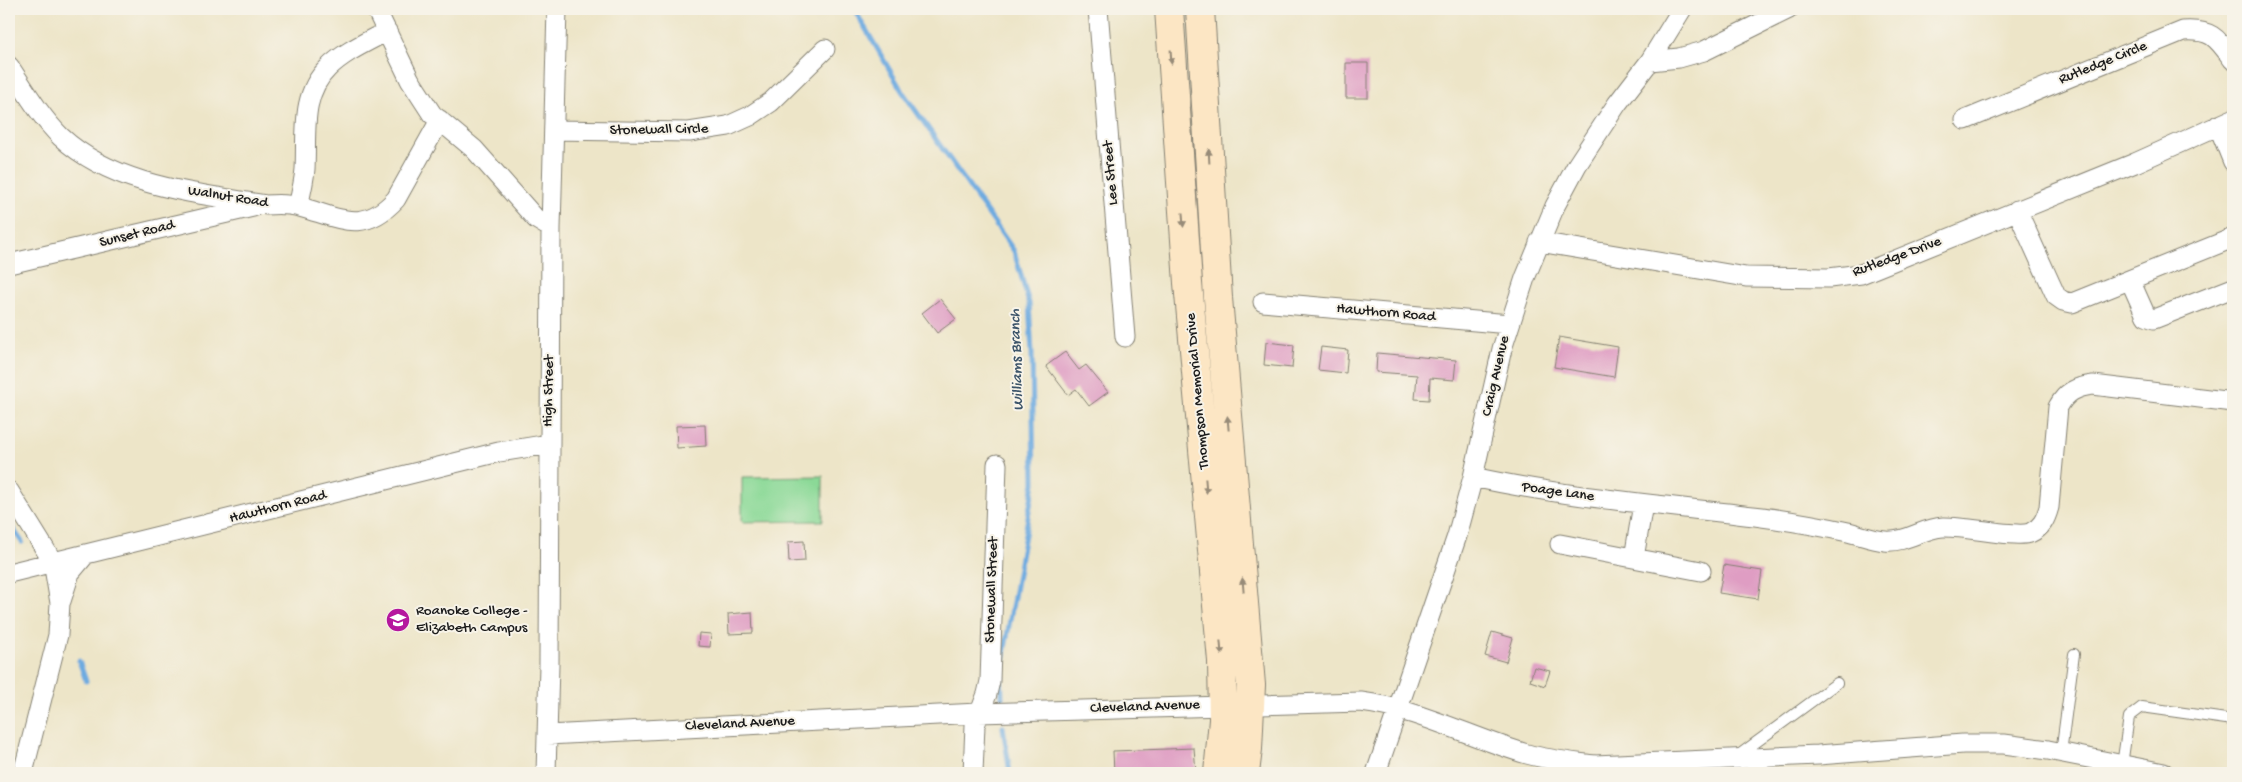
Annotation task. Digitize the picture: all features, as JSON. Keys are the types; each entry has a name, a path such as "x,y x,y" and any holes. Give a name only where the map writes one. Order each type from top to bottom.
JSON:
{"main road":[{"name":"Thompson Memorial Drive","path":"1169,9 1188,283 1222,661 1223,704 1218,773"},
{"name":"Thompson Memorial Drive","path":"1200,9 1218,298 1247,623 1251,704 1245,773"}],"street":[{"name":"High Street","path":"546,773 551,228 557,9"},
{"name":"Lee Street","path":"1098,9 1125,337"},
{"name":"Craig Avenue","path":"1376,773 1457,536 1473,478 1509,324 1540,242 1555,206 1590,143 1650,61 1682,9"},
{"path":"1650,61 1679,58 1704,51 1789,9"},
{"path":"377,11 423,102 440,120 474,149 536,219 551,228"},
{"name":"Rutledge Circle","path":"1964,120 2183,31 2202,30 2208,33 2233,60"},
{"path":"298,206 305,168 306,118 311,94 319,77 329,66 386,31"},
{"name":"Stonewall Circle","path":"554,130 689,132 728,126 750,116 771,102 825,49"},
{"name":"Walnut Road","path":"9,66 43,117 62,137 78,150 119,171 164,187 266,205 298,206 347,222 361,222 374,218 386,210 396,199 440,120"},
{"path":"2226,122 2233,162"},
{"name":"Rutledge Drive","path":"1540,242 1746,277 1829,278 1861,274 2135,163 2226,122"},
{"name":"Sunset Road","path":"9,264 236,210 266,205"},
{"path":"2016,210 2056,296 2063,301 2072,303 2233,238"},
{"path":"2130,280 2146,316 2154,319 2233,288"},
{"name":"Hawthorn Road","path":"1263,302 1509,324"},
{"name":"Poage Lane","path":"1473,478 1559,493 1764,517 1847,532 1884,541 1898,540 1941,527 1964,527 2019,534 2030,533 2041,526 2047,517 2058,407 2063,398 2071,391 2093,385 2233,402"},
{"name":"Hawthorn Road","path":"9,573 499,452 549,444"},
{"name":"Stonewall Street","path":"972,773 975,725 990,681 995,492 998,464"},
{"path":"9,492 52,562 60,602 58,635 23,773"},
{"path":"1634,558 1642,504"},
{"path":"1560,544 1701,570"},
{"path":"60,602 70,573 86,554"},
{"name":"Cleveland Avenue","path":"547,735 978,713 1223,704 1361,702 1398,708 1527,754 1595,765 1733,760 1963,744 2004,744 2164,773"}],"lane":[{"path":"2061,753 2074,654"},
{"path":"1733,760 1837,683"},
{"path":"2122,765 2129,717 2142,707 2233,720"}],"green space":[{"path":"823,476 823,521 742,522 742,477"}],"building":[{"path":"1346,63 1368,63 1368,98 1346,98"},
{"path":"940,299 956,319 937,333 922,313"},
{"path":"1559,337 1618,347 1614,377 1554,367"},
{"path":"1266,342 1294,345 1292,368 1264,365"},
{"path":"1321,347 1348,350 1346,373 1318,370"},
{"path":"1065,352 1079,370 1086,365 1108,392 1089,406 1076,389 1068,395 1046,366"},
{"path":"1377,353 1456,360 1454,380 1430,378 1429,400 1415,399 1417,375 1376,372"},
{"path":"705,425 706,446 677,448 676,426"},
{"path":"804,541 805,561 789,562 788,542"},
{"path":"1724,565 1762,571 1758,599 1719,593"},
{"path":"752,612 753,633 729,634 728,614"},
{"path":"1492,632 1513,638 1506,662 1485,656"},
{"path":"699,633 711,634 710,647 698,646"},
{"path":"1534,667 1550,671 1545,686 1530,681"},
{"path":"1194,748 1196,772 1114,773 1113,751"}],"waterway":[{"name":"Williams Branch","path":"854,9 902,91 1014,251 1029,303 1032,353 1034,483 1001,671 1002,698"},
{"path":"9,523 22,542"},
{"path":"79,661 86,681"},
{"name":"Williams Branch","path":"1003,727 1010,773"}],"place":[{"name":"Roanoke College - Elizabeth Campus","path":"398,620"}]}
